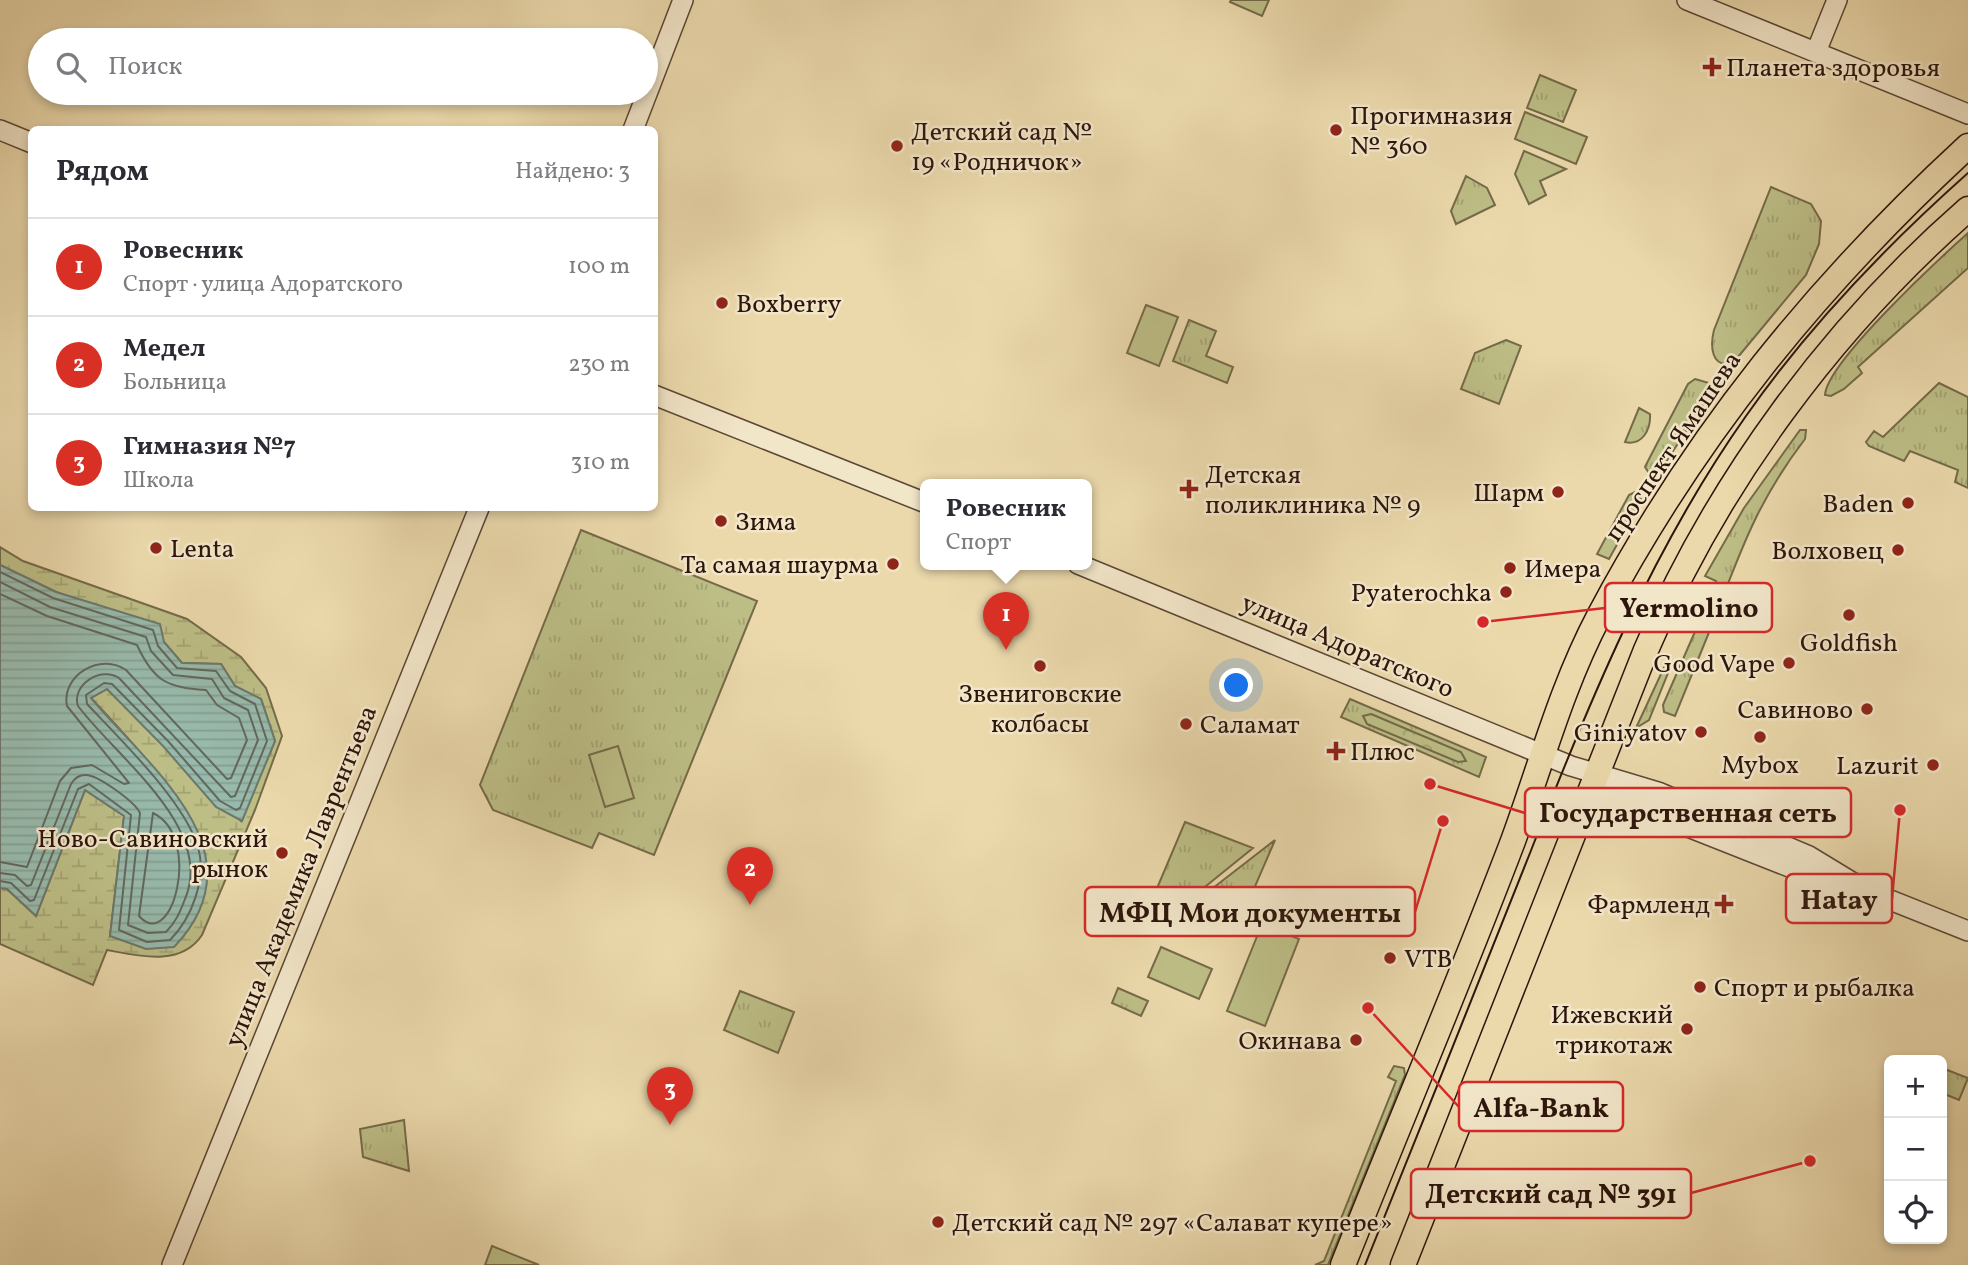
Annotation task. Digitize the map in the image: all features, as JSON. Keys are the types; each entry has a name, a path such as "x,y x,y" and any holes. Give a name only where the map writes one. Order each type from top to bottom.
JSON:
{"main road":[{"name":"проспект Ямашева","path":"1343,1265 1514,838 1560,702 1598,618 1667,498 1709,435 1778,343 1900,208 1968,146"},
{"path":"1403,1265 1657,625 1683,572 1734,484 1795,396 1845,333 1934,238 1968,209"}],"street":[{"path":"658,65 683,0"},
{"path":"1687,0 1968,114"},
{"path":"1816,52 1837,0"},
{"path":"635,126 643,105"},
{"path":"0,130 28,141"},
{"path":"658,397 920,501"},
{"name":"улица Академика Лаврентьева","path":"172,1265 478,511"},
{"name":"улица Адоратского","path":"1092,570 1597,776 1650,812 1802,872 1865,890 1968,931"}],"green space":[{"path":"1269,0 1262,16 1230,2"},
{"path":"1540,75 1576,90 1563,122 1527,108"},
{"path":"1525,112 1587,137 1576,164 1515,139"},
{"path":"1524,151 1566,169 1540,181 1546,195 1529,204 1515,174"},
{"path":"1466,176 1487,188 1495,205 1456,224 1451,211"},
{"path":"1771,187 1811,204 1821,221 1819,244 1806,275 1733,363 1720,363 1712,349 1714,330"},
{"path":"1968,233 1968,268 1858,367 1862,373 1844,389 1831,396 1825,395 1844,359 1864,336"},
{"path":"1146,305 1178,317 1159,366 1127,353"},
{"path":"1189,320 1216,331 1206,356 1233,367 1227,383 1173,361"},
{"path":"1506,340 1521,346 1499,404 1461,389 1475,353"},
{"path":"1695,379 1709,383 1712,389 1709,396 1658,474 1649,473 1645,467 1688,384"},
{"path":"1939,383 1968,397 1968,488 1955,482 1958,470 1910,451 1904,461 1869,446 1866,442 1874,431 1883,437"},
{"path":"1639,408 1650,414 1647,431 1636,442 1625,442"},
{"path":"1800,430 1806,430 1805,439 1765,499 1719,607 1707,603 1716,581 1705,576 1744,508"},
{"path":"1635,492 1641,499 1639,505 1609,559 1597,554 1629,495"},
{"path":"581,530 757,601 654,855 599,833 592,848 493,810 480,785"},
{"path":"0,547 23,561 187,619 241,657 266,688 282,736 255,810 202,935 183,952 159,957 107,950 93,985 0,944 0,888 7,889 36,916 85,790 124,816 110,936 205,846 168,787 139,750 91,698 107,689 241,821 275,741 261,699 235,686 221,664 182,663 164,642 94,606 56,592 0,565"},
{"path":"1712,625 1675,716 1664,712 1663,705 1697,627"},
{"path":"1667,661 1672,663 1649,720 1636,728"},
{"path":"1350,699 1486,757 1479,777 1341,717"},
{"path":"1371,714 1461,752 1466,761 1458,762 1367,724 1363,716"},
{"path":"618,746 634,798 605,807 589,755"},
{"path":"1185,822 1253,848 1159,924 1144,919"},
{"path":"1275,840 1247,905 1213,888"},
{"path":"1262,924 1299,939 1265,1026 1227,1011"},
{"path":"1161,947 1212,969 1199,999 1148,977"},
{"path":"1118,988 1148,1001 1141,1016 1112,1003"},
{"path":"740,991 794,1012 778,1053 724,1030"},
{"path":"1394,1066 1404,1068 1405,1075 1328,1265 1315,1265 1324,1261 1396,1081 1388,1077"},
{"path":"1947,1070 1968,1078 1959,1100 1947,1095"},
{"path":"404,1120 409,1171 363,1157 360,1129"},
{"path":"492,1246 539,1265 485,1265"}],"water":[{"path":"0,565 56,592 160,624 164,642 182,663 221,664 235,686 261,699 275,741 242,821 216,807 163,746 107,689 91,698 167,783 188,813 203,845 207,878 199,912 174,947 146,949 110,936 124,816 85,790 36,916 7,889 0,888"}],"tram line":[{"path":"1365,1265 1599,683 1681,519 1746,416 1796,350 1878,258 1968,173"}],"place":[{"name":"Планета здоровья","path":"1712,67"},
{"name":"Прогимназия № 360","path":"1336,130"},
{"name":"Детский сад № 19 «Родничок»","path":"897,146"},
{"name":"Boxberry","path":"722,303"},
{"name":"Детская поликлиника № 9","path":"1189,489"},
{"name":"Шарм","path":"1558,492"},
{"name":"Baden","path":"1908,503"},
{"name":"Зима","path":"721,521"},
{"name":"Lenta","path":"156,548"},
{"name":"Волховец","path":"1898,550"},
{"name":"Та самая шаурма","path":"893,564"},
{"name":"Имера","path":"1510,568"},
{"name":"Pyaterochka","path":"1506,592"},
{"name":"Goldfish","path":"1849,615"},
{"name":"Yermolino","path":"1483,622"},
{"name":"Ровесник","path":"1006,650"},
{"name":"Good Vape","path":"1789,663"},
{"name":"Звениговские колбасы","path":"1040,666"},
{"name":"Савиново","path":"1867,709"},
{"name":"Саламат","path":"1186,724"},
{"name":"Giniyatov","path":"1701,732"},
{"name":"Mybox","path":"1760,737"},
{"name":"Плюс","path":"1336,751"},
{"name":"Lazurit","path":"1933,765"},
{"name":"Государственная сеть","path":"1430,784"},
{"name":"Hatay","path":"1900,810"},
{"name":"МФЦ Мои документы","path":"1443,821"},
{"name":"Ново-Савиновский рынок","path":"282,853"},
{"name":"Фармленд","path":"1724,904"},
{"name":"Медел","path":"750,905"},
{"name":"VTB","path":"1390,958"},
{"name":"Спорт и рыбалка","path":"1700,987"},
{"name":"Alfa-Bank","path":"1368,1008"},
{"name":"Ижевский трикотаж","path":"1687,1029"},
{"name":"Окинава","path":"1356,1040"},
{"name":"Гимназия №7","path":"670,1125"},
{"name":"Детский сад № 391","path":"1810,1161"},
{"name":"Детский сад № 297 «Салават купере»","path":"938,1222"}]}
